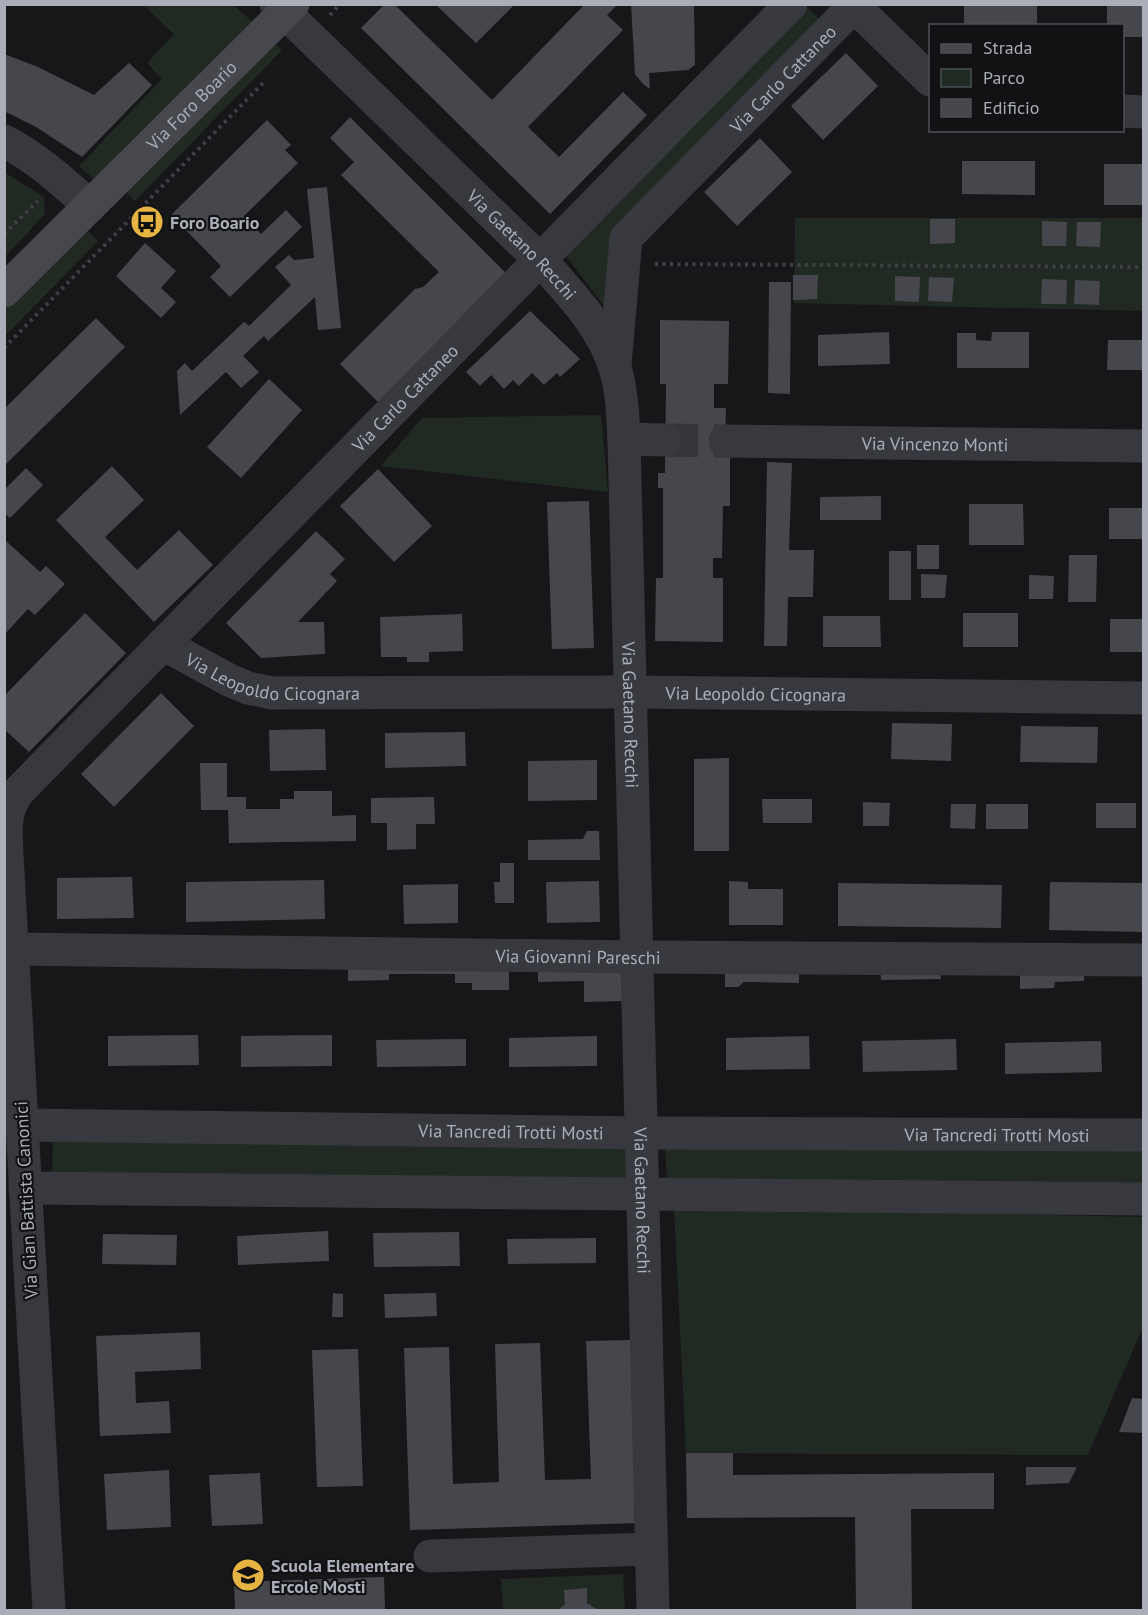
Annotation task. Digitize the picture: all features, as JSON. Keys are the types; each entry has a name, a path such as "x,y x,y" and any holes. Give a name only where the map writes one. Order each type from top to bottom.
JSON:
{"street":[{"name":"Via Carlo Cattaneo","path":"18,792 791,4"},
{"name":"Via Carlo Cattaneo","path":"615,367 626,238 853,5"},
{"path":"853,5 929,79"},
{"name":"Via Gaetano Recchi","path":"284,7 309,36 541,261 590,320 615,367 622,404 624,440 653,1611"},
{"name":"Via Foro Boario","path":"4,291 284,7"},
{"path":"1124,111 1143,112"},
{"path":"4,141 47,168 90,206"},
{"path":"624,440 665,440"},
{"name":"Via Vincenzo Monti","path":"725,441 1143,446"},
{"name":"Via Leopoldo Cicognara","path":"163,644 229,681 272,693 630,692 1143,698"},
{"name":"Via Gian Battista Canonici","path":"18,792 7,813 5,835 49,1611"},
{"name":"Via Giovanni Pareschi","path":"12,949 636,957 1143,960"},
{"name":"Via Tancredi Trotti Mosti","path":"22,1125 641,1133 1143,1135"},
{"path":"26,1188 1143,1199"},
{"path":"430,1556 651,1549"}],"path":[{"path":"309,36 340,4"},
{"path":"4,348 267,78"},
{"path":"4,234 60,180"},
{"path":"624,264 1143,267"}],"green space":[{"path":"143,5 233,5 254,23 96,181 79,166 162,79 147,63 174,34"},
{"path":"804,5 827,26 620,233 610,314 563,252"},
{"path":"270,40 282,50 135,201 122,188"},
{"path":"4,172 44,197 45,214 5,257"},
{"path":"795,218 1143,218 1143,311 794,303"},
{"path":"81,224 98,241 5,336 5,303"},
{"path":"601,415 608,492 381,466 422,418"},
{"path":"53,1137 627,1144 626,1179 52,1175"},
{"path":"665,1146 1143,1148 1143,1185 667,1179"},
{"path":"674,1207 1143,1217 1143,1327 1088,1455 686,1453"},
{"path":"623,1574 625,1610 503,1610 501,1579"}],"building":[{"path":"585,4 618,4 607,15 623,30 528,127 559,157 623,92 647,115 550,214 361,28 384,5 395,5 492,100"},
{"path":"631,4 694,4 695,65 688,70 649,73 650,89 643,84 635,74"},
{"path":"964,4 1037,4 1037,24 964,24"},
{"path":"1107,4 1144,4 1144,37 1124,37 1124,24 1107,24"},
{"path":"436,5 514,5 476,43"},
{"path":"846,53 878,86 823,140 791,106"},
{"path":"4,54 38,67 94,95 129,63 152,85 82,157 36,127 4,111"},
{"path":"350,117 506,273 378,402 340,364 415,289 423,287 439,272 341,175 354,162 330,138"},
{"path":"267,120 291,145 285,150 298,163 244,216 261,234 286,210 302,227 230,297 210,277 221,266 171,215"},
{"path":"760,138 792,172 737,226 704,192"},
{"path":"962,161 1035,161 1035,195 962,194"},
{"path":"1104,164 1144,164 1144,205 1104,205"},
{"path":"327,187 341,328 318,330 315,297 268,341 264,336 243,356 259,372 241,388 226,372 180,415 177,371 185,363 192,371 244,322 249,326 291,285 275,267 289,255 294,260 314,258 307,189"},
{"path":"930,219 955,219 955,243 930,244"},
{"path":"1042,221 1067,222 1066,246 1042,246"},
{"path":"1077,222 1101,222 1100,247 1076,246"},
{"path":"145,243 176,271 161,288 176,302 161,318 116,276"},
{"path":"793,275 818,275 817,299 793,300"},
{"path":"895,276 920,277 919,302 895,301"},
{"path":"929,277 954,278 952,302 928,301"},
{"path":"1042,279 1067,280 1066,304 1041,304"},
{"path":"1075,280 1100,281 1099,305 1074,304"},
{"path":"769,282 791,282 790,394 768,393"},
{"path":"530,311 580,359 560,377 557,373 544,385 532,373 519,386 513,380 504,389 491,375 480,386 466,372"},
{"path":"96,318 125,347 4,466 4,409"},
{"path":"660,320 729,321 728,384 714,384 714,408 726,408 725,453 730,453 730,506 723,506 722,558 713,558 713,578 723,578 723,642 655,641 656,578 663,578 663,488 658,488 658,473 665,473 666,384 660,384"},
{"path":"889,332 890,364 818,366 818,335"},
{"path":"992,332 1029,332 1029,368 957,368 957,333 976,333 976,340 991,341"},
{"path":"1108,340 1144,340 1144,370 1107,370"},
{"path":"269,379 302,410 241,478 207,447"},
{"path":"767,462 792,463 789,550 814,550 813,597 788,597 787,646 764,646"},
{"path":"112,466 144,500 105,537 137,570 179,530 213,565 154,622 56,520"},
{"path":"26,468 43,485 10,518 4,513 4,490"},
{"path":"378,469 432,526 394,562 340,506"},
{"path":"881,496 881,520 820,520 820,497"},
{"path":"589,501 594,648 552,649 547,502"},
{"path":"969,504 1023,504 1024,545 969,545"},
{"path":"1109,508 1144,508 1144,539 1109,539"},
{"path":"316,531 345,559 330,574 337,581 298,622 324,622 325,654 261,658 226,623"},
{"path":"4,539 40,572 46,566 65,584 35,615 28,609 4,635"},
{"path":"917,545 939,545 939,569 917,569"},
{"path":"889,551 911,551 911,600 889,600"},
{"path":"1069,555 1097,555 1096,602 1068,602"},
{"path":"921,574 947,575 945,598 921,598"},
{"path":"1029,575 1054,576 1053,599 1029,599"},
{"path":"85,613 126,653 29,752 4,729 4,696"},
{"path":"963,613 1018,613 1018,647 963,647"},
{"path":"462,614 463,651 429,652 429,662 407,662 407,657 381,657 380,617"},
{"path":"823,616 880,616 881,647 823,647"},
{"path":"1110,619 1144,619 1144,652 1110,652"},
{"path":"161,693 194,726 114,807 81,774"},
{"path":"892,723 952,724 951,761 891,759"},
{"path":"1021,726 1098,727 1097,763 1020,762"},
{"path":"325,729 326,770 270,771 269,730"},
{"path":"465,732 466,766 385,768 385,733"},
{"path":"729,758 729,851 694,851 694,759"},
{"path":"597,760 597,800 528,801 528,761"},
{"path":"200,763 227,763 227,797 246,797 246,809 280,809 280,799 294,799 294,791 332,791 332,816 356,815 356,841 229,843 228,810 201,810"},
{"path":"434,797 435,824 416,824 416,849 387,850 387,823 371,823 371,798"},
{"path":"762,799 812,799 812,823 763,823"},
{"path":"863,802 890,803 889,826 863,826"},
{"path":"1096,803 1136,803 1136,828 1096,828"},
{"path":"951,804 976,804 975,829 950,828"},
{"path":"986,804 1028,804 1028,829 986,829"},
{"path":"587,831 599,831 600,860 528,860 528,840 583,839"},
{"path":"500,863 514,863 514,903 495,903 494,882 500,882"},
{"path":"132,877 134,918 57,919 57,878"},
{"path":"324,880 325,919 186,922 186,882"},
{"path":"599,881 600,922 547,923 546,882"},
{"path":"729,881 748,882 748,889 783,889 783,925 729,925"},
{"path":"1050,882 1144,883 1144,932 1049,930"},
{"path":"838,883 1002,885 1001,928 838,926"},
{"path":"458,884 458,923 404,924 403,885"},
{"path":"509,960 509,990 472,990 472,983 455,983 455,974 389,974 389,980 348,981 348,962"},
{"path":"623,965 624,1001 584,1002 584,981 538,982 538,966"},
{"path":"725,967 799,968 799,983 744,982 738,987 725,987"},
{"path":"940,967 941,979 881,980 880,968"},
{"path":"1084,969 1084,981 1055,982 1054,988 1020,989 1020,970"},
{"path":"198,1035 199,1065 108,1066 108,1036"},
{"path":"332,1035 332,1066 241,1067 241,1036"},
{"path":"597,1036 597,1066 509,1067 509,1038"},
{"path":"809,1036 810,1069 726,1070 726,1038"},
{"path":"466,1039 466,1066 377,1067 376,1040"},
{"path":"956,1039 957,1070 863,1072 862,1041"},
{"path":"1101,1041 1102,1072 1005,1074 1005,1043"},
{"path":"328,1231 329,1261 238,1265 237,1236"},
{"path":"459,1232 460,1266 374,1267 373,1233"},
{"path":"103,1234 177,1235 176,1265 102,1264"},
{"path":"596,1238 596,1263 508,1264 507,1239"},
{"path":"333,1293 343,1294 343,1317 332,1317"},
{"path":"436,1293 437,1316 385,1318 384,1294"},
{"path":"200,1332 201,1369 135,1372 136,1403 169,1401 171,1433 100,1436 96,1336"},
{"path":"632,1340 638,1523 410,1530 404,1348 449,1347 453,1484 499,1482 495,1344 540,1343 545,1480 591,1479 586,1341"},
{"path":"358,1349 363,1486 317,1487 312,1350"},
{"path":"1132,1398 1144,1399 1144,1433 1119,1432"},
{"path":"686,1453 733,1453 733,1475 994,1473 994,1509 911,1509 912,1610 856,1610 855,1517 687,1518"},
{"path":"1026,1467 1077,1467 1069,1483 1026,1485"},
{"path":"169,1470 171,1527 107,1530 104,1474"},
{"path":"260,1473 263,1524 212,1526 209,1475"},
{"path":"384,1577 385,1610 235,1610 234,1582"},
{"path":"587,1588 587,1603 598,1610 558,1610 565,1604 564,1590"}],"tunnel":[{"path":"665,440 725,441"}],"place":[{"name":"Foro Boario","path":"147,222"},
{"name":"Scuola Elementare Ercole Mosti","path":"248,1575"}]}
